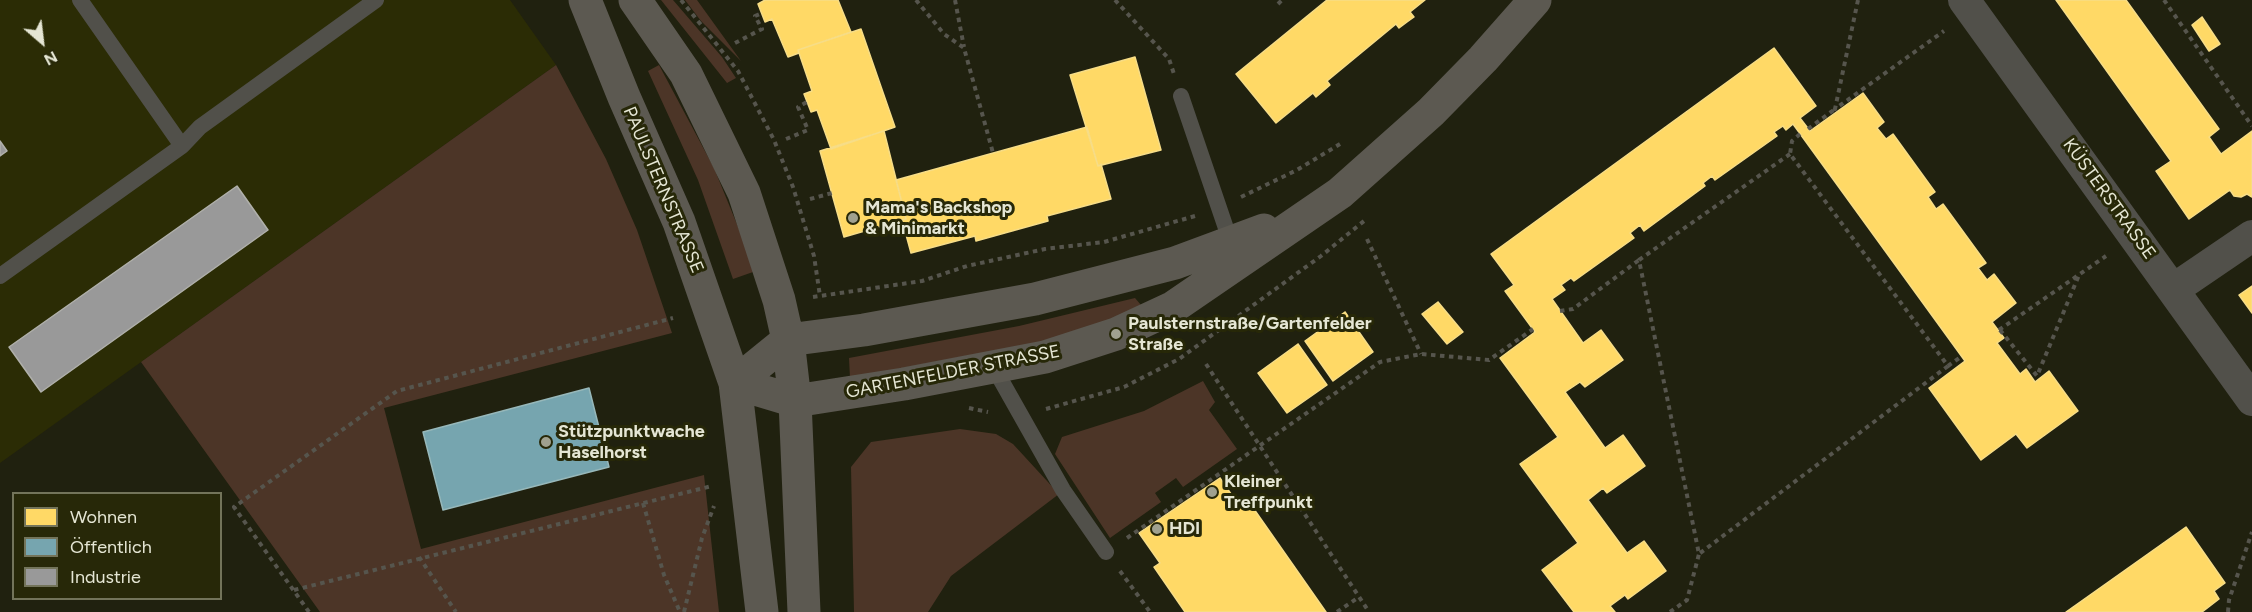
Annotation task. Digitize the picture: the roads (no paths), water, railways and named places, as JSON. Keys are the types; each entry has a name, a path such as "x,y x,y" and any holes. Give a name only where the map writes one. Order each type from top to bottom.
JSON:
{"main road":[{"name":"PAULSTERNSTRASSE","path":"585,0 679,222 735,383"},
{"path":"635,0 686,74 744,194 779,300 788,340 795,401 804,612"},
{"name":"GARTENFELDER STRASSE","path":"735,383 795,401 1045,357 1106,337 1172,308 1324,205 1431,112 1483,59 1535,0"},
{"name":"GARTENFELDER STRASSE","path":"788,340 864,330 1035,299 1166,266 1231,243 1324,205"},
{"path":"762,612 735,383 788,340"}],"street":[{"name":"KÜSTERSTRASSE","path":"1968,5 2252,400"},
{"path":"2174,289 2252,236"}],"lane":[{"path":"80,0 182,146"},
{"path":"0,276 182,146 200,127 376,0"},
{"path":"1181,96 1231,243"},
{"path":"993,366 1062,490 1106,552"}],"place":[{"name":"Mama's Backshop & Minimarkt","path":"853,218"},
{"name":"Paulsternstraße/Gartenfelder Straße","path":"1116,334"},
{"name":"Stützpunktwache Haselhorst","path":"546,442"},
{"name":"Kleiner Treffpunkt","path":"1212,492"},
{"name":"HDI","path":"1157,529"}]}
